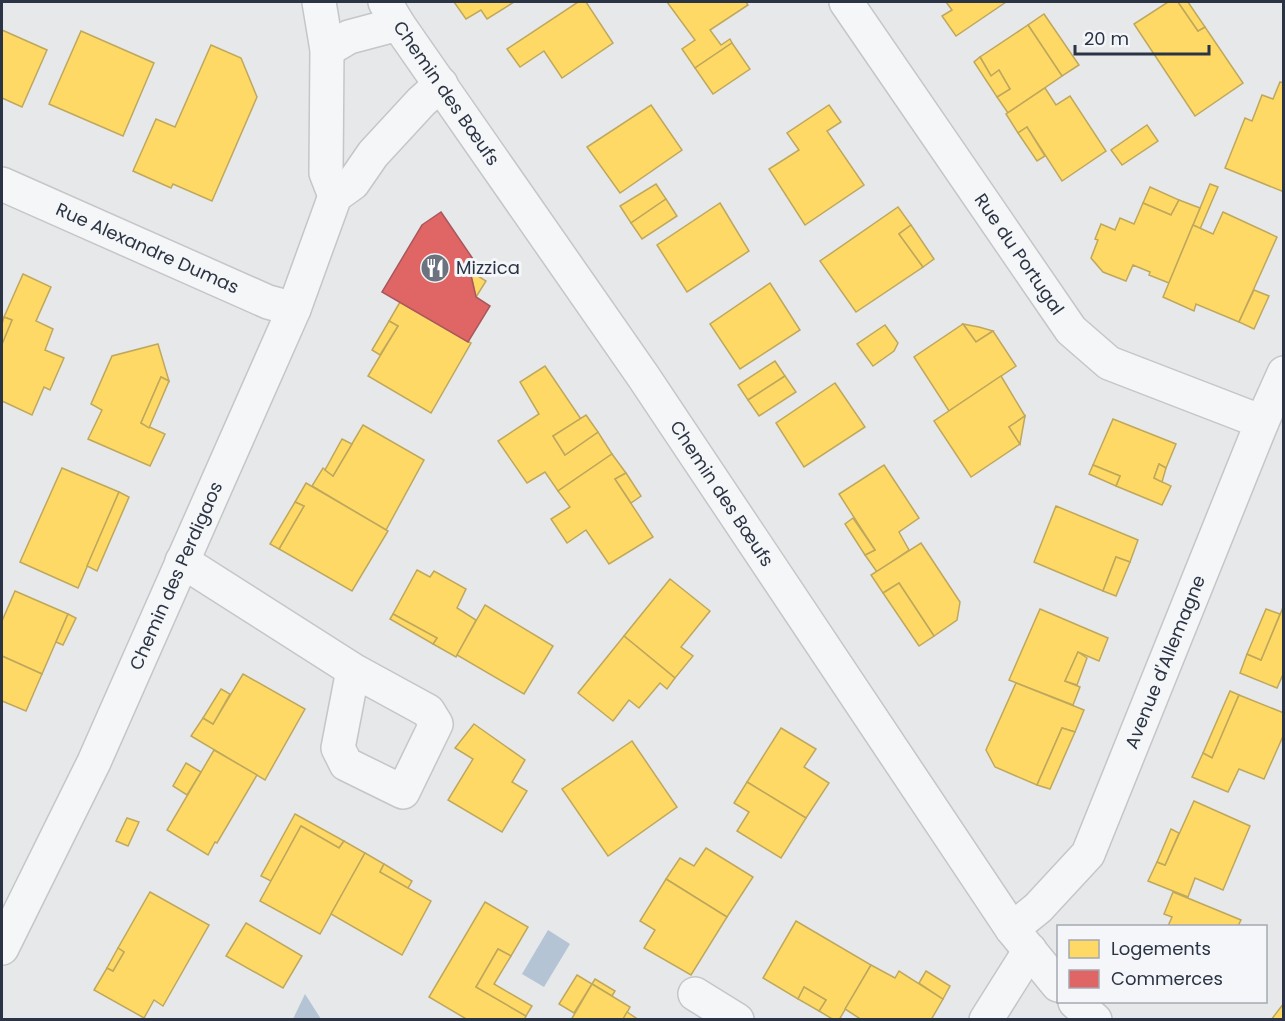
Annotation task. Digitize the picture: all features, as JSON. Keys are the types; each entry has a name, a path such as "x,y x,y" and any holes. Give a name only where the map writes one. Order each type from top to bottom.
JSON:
{"street":[{"path":"319,2 327,50 326,173 335,196"},
{"name":"Rue du Portugal","path":"846,2 1071,330 1109,363 1262,422"},
{"path":"327,50 392,13"},
{"name":"Chemin des Bœufs","path":"392,13 643,376 1021,940 1057,983"},
{"name":"Chemin des Perdigaos","path":"2,948 94,762 294,309 335,196 353,183 373,154 421,102 441,84"},
{"name":"Rue Alexandre Dumas","path":"2,184 268,302 294,309"},
{"name":"Avenue d'Allemagne","path":"986,1020 1021,940 1038,908 1088,854 1262,422 1284,374"},
{"path":"182,561 353,670"},
{"path":"695,994 737,1020"}],"water":[{"path":"548,930 570,944 544,987 522,974"},
{"path":"305,994 321,1019 293,1019"}],"building: Logements":[{"path":"454,2 514,2 487,19 481,10 466,19"},
{"path":"578,2 586,2 613,43 562,78 544,51 520,67 507,49"},
{"path":"667,2 746,2 748,5 710,30 721,45 730,39 732,43 695,68 682,49 695,40"},
{"path":"946,2 1006,2 956,36 942,16 952,10"},
{"path":"1168,2 1178,2 1198,31 1205,27 1243,83 1195,116 1134,24"},
{"path":"1178,2 1188,2 1205,27 1198,31"},
{"path":"1044,14 1079,65 1062,76 1028,25"},
{"path":"1028,25 1062,76 1008,113 997,97 1010,89 999,70 991,76 980,57"},
{"path":"2,30 47,50 22,107 2,98"},
{"path":"81,31 154,63 123,136 49,104"},
{"path":"732,43 750,69 713,94 695,68"},
{"path":"211,45 241,58 257,97 212,201 173,184 171,188 133,171 156,119 175,127"},
{"path":"980,57 991,76 999,70 1010,89 997,97 974,62"},
{"path":"1280,82 1284,83 1284,192 1225,168 1245,118 1252,121 1262,95 1273,99"},
{"path":"1045,88 1056,105 1070,96 1106,151 1062,181 1027,127 1018,133 1006,114"},
{"path":"651,105 682,150 620,193 587,147"},
{"path":"829,105 841,122 827,131 864,185 805,225 769,169 799,150 787,133"},
{"path":"1147,125 1158,141 1122,165 1111,150"},
{"path":"1027,127 1045,156 1037,161 1018,133"},
{"path":"656,184 666,199 631,223 620,206"},
{"path":"1210,184 1218,187 1200,229 1193,225"},
{"path":"1150,187 1179,200 1171,215 1143,203"},
{"path":"666,199 677,216 642,239 631,223"},
{"path":"1179,200 1200,208 1169,283 1133,265 1126,281 1103,272 1091,258 1101,224 1115,230 1120,218 1134,224 1143,203 1171,215"},
{"path":"720,203 749,251 687,292 657,245"},
{"path":"898,207 911,225 899,234 923,267 856,312 820,261"},
{"path":"1223,212 1277,237 1239,322 1196,304 1194,311 1163,297 1193,225 1213,234"},
{"path":"911,225 934,259 923,267 899,234"},
{"path":"470,271 486,281 476,297"},
{"path":"23,274 51,287 36,321 53,329 45,350 64,358 50,390 44,387 32,415 2,401 2,344 12,320 4,317"},
{"path":"770,283 800,330 740,369 710,324"},
{"path":"1254,290 1269,296 1254,329 1239,322"},
{"path":"400,302 471,343 431,413 368,376 398,326 389,321"},
{"path":"4,317 12,320 2,344 2,324"},
{"path":"389,321 398,326 380,355 372,350"},
{"path":"963,324 979,327 993,331 976,342"},
{"path":"963,324 976,342 993,331 1016,366 949,411 914,357"},
{"path":"885,325 898,343 894,351 873,366 857,344"},
{"path":"158,344 169,381 161,377 141,423 165,434 150,466 88,439 102,410 91,404 112,356"},
{"path":"775,361 785,376 748,400 738,385"},
{"path":"545,366 581,419 553,436 565,455 598,432 612,454 558,491 545,472 527,483 498,441 539,414 520,382"},
{"path":"785,376 796,392 759,416 748,400"},
{"path":"1001,376 1025,416 1009,427 1020,444 971,477 934,421"},
{"path":"161,377 169,381 149,428 141,423"},
{"path":"835,383 865,427 804,467 776,423"},
{"path":"586,415 598,432 565,455 553,436"},
{"path":"1025,416 1020,444 1009,427"},
{"path":"1113,419 1176,444 1166,468 1159,464 1154,478 1171,486 1162,505 1116,486 1120,476 1093,465"},
{"path":"363,425 424,460 386,530 312,486 323,468 333,476"},
{"path":"342,439 352,444 333,476 325,470"},
{"path":"612,454 626,473 615,479 653,537 609,564 586,530 567,543 551,519 570,507 558,491"},
{"path":"1159,464 1166,468 1162,482 1154,478"},
{"path":"884,465 919,518 899,532 909,550 877,572 865,555 875,550 839,494"},
{"path":"1093,465 1120,476 1116,486 1089,474"},
{"path":"62,468 119,492 78,588 20,562"},
{"path":"626,473 641,496 631,503 615,479"},
{"path":"306,483 388,531 352,591 279,549 304,506 295,502"},
{"path":"119,492 129,497 97,571 87,566"},
{"path":"295,502 304,506 279,549 270,544"},
{"path":"1056,506 1138,540 1130,562 1116,557 1103,591 1034,562"},
{"path":"853,518 875,550 865,555 845,524"},
{"path":"921,543 960,602 957,620 934,636 899,583 883,593 871,575"},
{"path":"1116,557 1130,562 1116,596 1103,591"},
{"path":"417,570 430,577 434,571 466,589 457,608 476,620 456,657 433,644 437,638 393,614"},
{"path":"670,579 710,611 681,647 693,656 675,678 624,636"},
{"path":"899,583 934,636 919,646 883,593"},
{"path":"15,591 68,614 42,674 2,656 2,621"},
{"path":"485,605 553,646 524,694 457,655"},
{"path":"1284,605 1284,672 1277,688 1240,673 1247,654 1261,660"},
{"path":"1040,609 1108,638 1099,661 1078,652 1065,681 1080,687 1073,705 1009,680"},
{"path":"1266,609 1280,614 1261,660 1247,654"},
{"path":"68,614 76,618 63,645 56,642"},
{"path":"393,614 437,638 433,644 390,619"},
{"path":"624,636 675,678 667,689 660,683 639,708 629,700 613,721 578,693"},
{"path":"1078,652 1087,658 1077,685 1065,681"},
{"path":"2,656 42,674 26,711 2,701"},
{"path":"243,674 305,709 265,780 191,736 203,718 213,724"},
{"path":"1016,683 1084,710 1075,732 1062,728 1037,785 995,767 986,750"},
{"path":"221,689 230,694 213,724 203,718"},
{"path":"1230,691 1239,695 1212,758 1203,753"},
{"path":"1239,695 1284,713 1284,734 1264,779 1239,769 1228,792 1192,777 1203,753 1212,758"},
{"path":"474,724 525,760 512,782 527,791 502,832 448,800 473,759 455,748"},
{"path":"781,728 816,749 804,767 829,783 806,818 747,782"},
{"path":"1062,728 1075,732 1050,789 1037,785"},
{"path":"632,741 677,807 608,856 562,789"},
{"path":"214,750 257,775 208,855 167,830"},
{"path":"186,763 201,772 187,795 173,786"},
{"path":"747,782 806,818 781,858 737,831 749,812 734,803"},
{"path":"1194,801 1250,826 1223,890 1195,878 1188,897 1148,881 1157,862 1165,865"},
{"path":"295,814 344,841 339,848 301,826 271,881 261,876"},
{"path":"127,818 139,822 128,846 116,841"},
{"path":"301,826 339,848 344,841 365,853 320,934 260,901"},
{"path":"1171,829 1179,833 1165,865 1157,862"},
{"path":"706,848 753,877 727,917 666,879 680,858 694,866"},
{"path":"365,853 384,864 380,872 431,901 402,955 331,914"},
{"path":"384,864 412,881 408,888 380,872"},
{"path":"666,879 727,917 691,975 644,948 655,930 640,921"},
{"path":"150,892 209,925 163,1006 154,1000 144,1018 94,990 107,968 113,971 124,952 118,948"},
{"path":"1173,892 1241,920 1238,925 1168,925 1172,917 1164,914"},
{"path":"485,902 528,927 511,956 498,949 476,987 526,1016 524,1020 468,1020 429,997"},
{"path":"796,921 871,965 839,1020 834,1020 819,1011 826,1000 804,987 798,999 763,978"},
{"path":"246,923 302,956 283,988 226,956"},
{"path":"118,948 124,952 113,971 107,968"},
{"path":"498,949 511,956 494,984 532,1006 526,1016 476,987"},
{"path":"871,965 895,978 899,971 943,999 931,1020 862,1020 845,1009"},
{"path":"926,971 950,986 943,999 919,983"},
{"path":"577,975 592,984 574,1013 559,1004"},
{"path":"595,979 615,991 612,996 592,984"},
{"path":"592,984 630,1007 623,1020 571,1020"},
{"path":"804,987 826,1000 819,1011 798,999"},
{"path":"1284,1003 1284,1020 1271,1020"},
{"path":"627,1012 639,1020 623,1019"}],"building: Commerces":[{"path":"441,212 473,259 470,271 476,297 490,306 468,342 382,292 422,225"}],"place":[{"name":"Mizzica","path":"435,268"}]}
